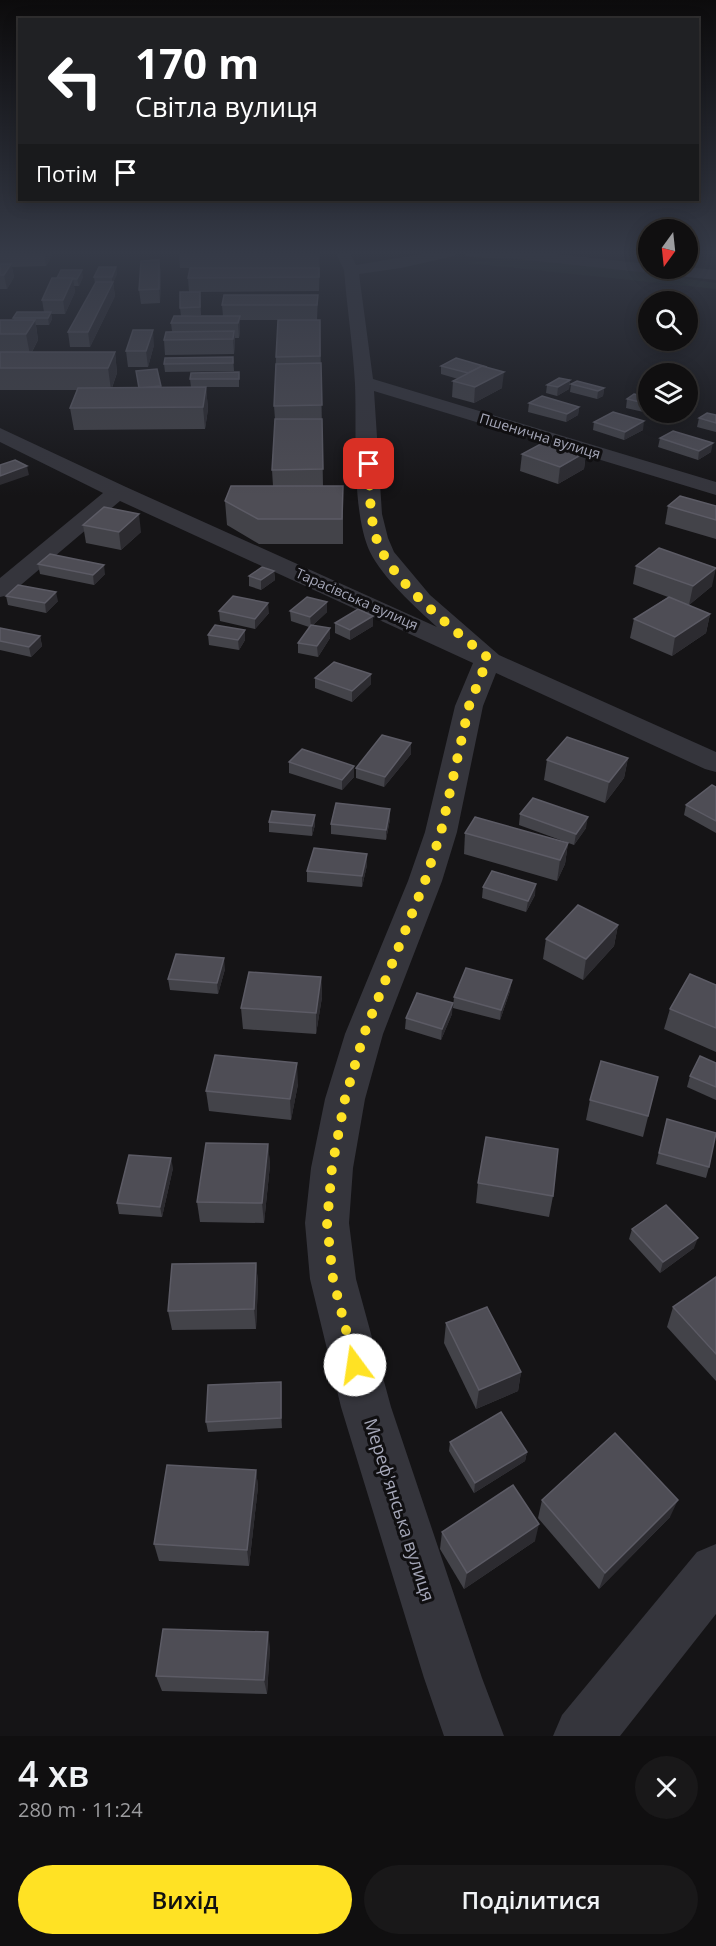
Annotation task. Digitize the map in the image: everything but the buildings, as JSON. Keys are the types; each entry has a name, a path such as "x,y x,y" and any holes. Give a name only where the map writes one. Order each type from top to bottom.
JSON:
{"street":[{"path":"357,334 364,382 372,514 376,538 383,554 421,600 488,658"},
{"name":"Пшенична вулиця","path":"364,382 716,489"},
{"name":"Тарасівська вулиця","path":"0,434 118,492 716,763"},
{"path":"0,590 118,492"},
{"name":"Мереф'янська вулиця","path":"474,1736 453,1678 366,1407 333,1279 327,1223 332,1167 348,1088 364,1034 425,881 441,832 469,706 488,658"},
{"path":"583,1736 716,1571"}],"route":[{"path":"355,1365 333,1279 327,1223 332,1167 345,1099 364,1034 425,881 441,832 454,765 469,706 488,658 421,600 383,554 376,538 372,514 369,464"}]}
